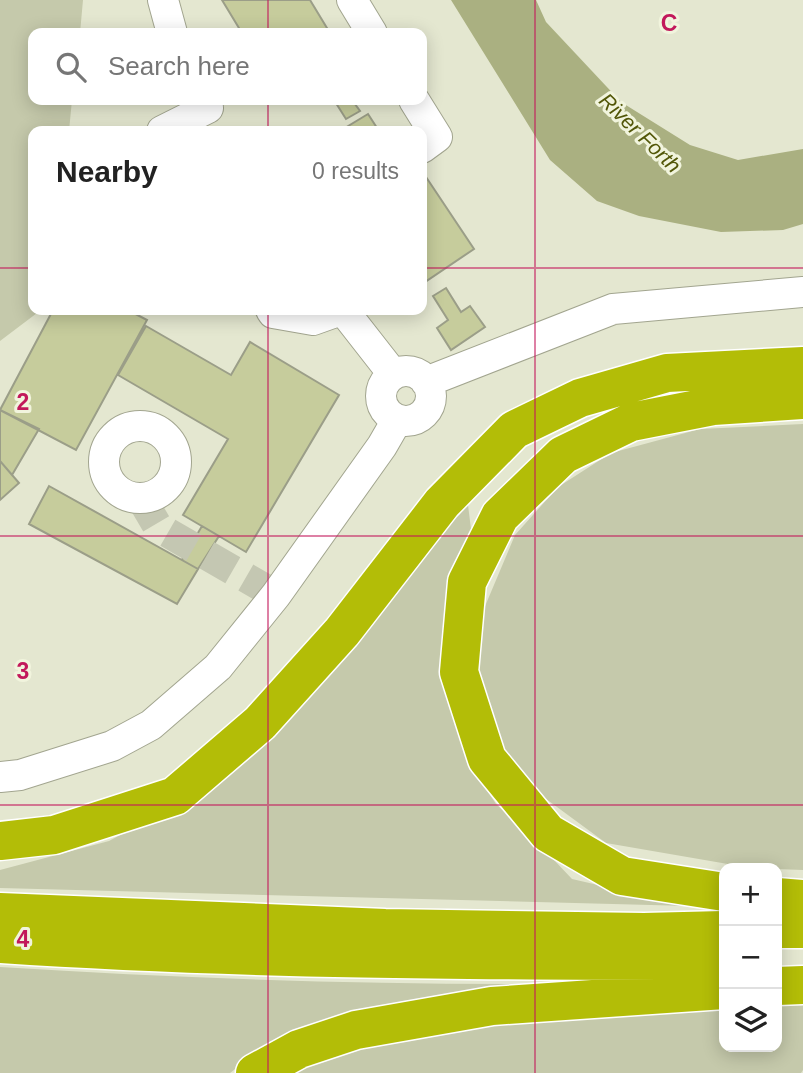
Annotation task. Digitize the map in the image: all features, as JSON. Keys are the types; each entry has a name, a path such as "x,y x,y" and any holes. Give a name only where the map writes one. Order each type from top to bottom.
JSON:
{"highway":[{"path":"0,841 54,835 175,796 260,723 342,632 442,503 514,430 580,398 667,373 803,366"},
{"path":"719,891 622,876 548,833 487,760 459,672 467,582 500,516 563,455 631,422 713,406 803,400"},
{"path":"782,897 803,899"},
{"path":"0,912 385,928 643,932 719,930"},
{"path":"782,929 803,929"},
{"path":"0,944 192,954 503,961 719,961"},
{"path":"782,961 803,961"},
{"path":"782,986 803,985"},
{"path":"255,1073 299,1049 356,1030 383,1025 492,1006 719,990"}],"street":[{"path":"163,0 171,28"},
{"path":"352,0 369,28"},
{"path":"417,105 438,137 427,145"},
{"path":"176,126 211,113"},
{"path":"426,382 613,309 803,292"},
{"path":"284,315 313,320 328,315"},
{"path":"346,315 393,374"},
{"path":"410,372 419,375 426,382 431,399 424,414 415,420 397,420 386,412 380,396 386,380 393,374 410,372"},
{"path":"0,777 20,775 112,746 150,725 218,667 276,595 382,446 397,420"}],"shaded area":[{"path":"0,0 83,0 80,28 28,28 28,105 72,105 69,126 28,126 28,315 34,315 0,341"},
{"path":"803,424 803,870 782,869 782,863 722,863 606,843 523,782 497,738 478,672 483,611 515,535 558,487 611,453 700,429"},
{"path":"466,489 472,537 447,681 466,758 496,804 572,879 689,906 0,888 0,870 109,841 226,778"},
{"path":"0,967 285,980 570,984 239,1066 230,1073 0,1073"},
{"path":"803,1001 801,1073 287,1073 373,1037 586,1013 719,1006 719,1052 782,1052 782,1003"}],"water":[{"name":"River Forth","path":"451,0 536,0 546,22 621,102 690,145 738,160 803,149 803,224 783,230 721,232 639,216 597,201 550,160"}],"building":[{"path":"222,0 310,0 327,28 239,28"},
{"path":"337,105 356,105 360,111 346,119"},
{"path":"368,114 376,126 348,126"},
{"path":"427,178 474,249 427,281"},
{"path":"446,288 461,312 470,306 485,327 451,350 437,328 448,320 433,296"},
{"path":"50,315 138,315 147,320 76,450 0,410"},
{"path":"146,326 231,375 250,342 339,395 246,552 183,515 228,439 118,375"},
{"path":"0,410 39,429 12,475 0,461"},
{"path":"0,461 19,483 0,500"},
{"path":"49,486 198,569 177,604 29,524"},
{"path":"202,526 219,536 198,569 182,560"}],"tunnel":[{"path":"141,498 158,527 276,595"}]}
